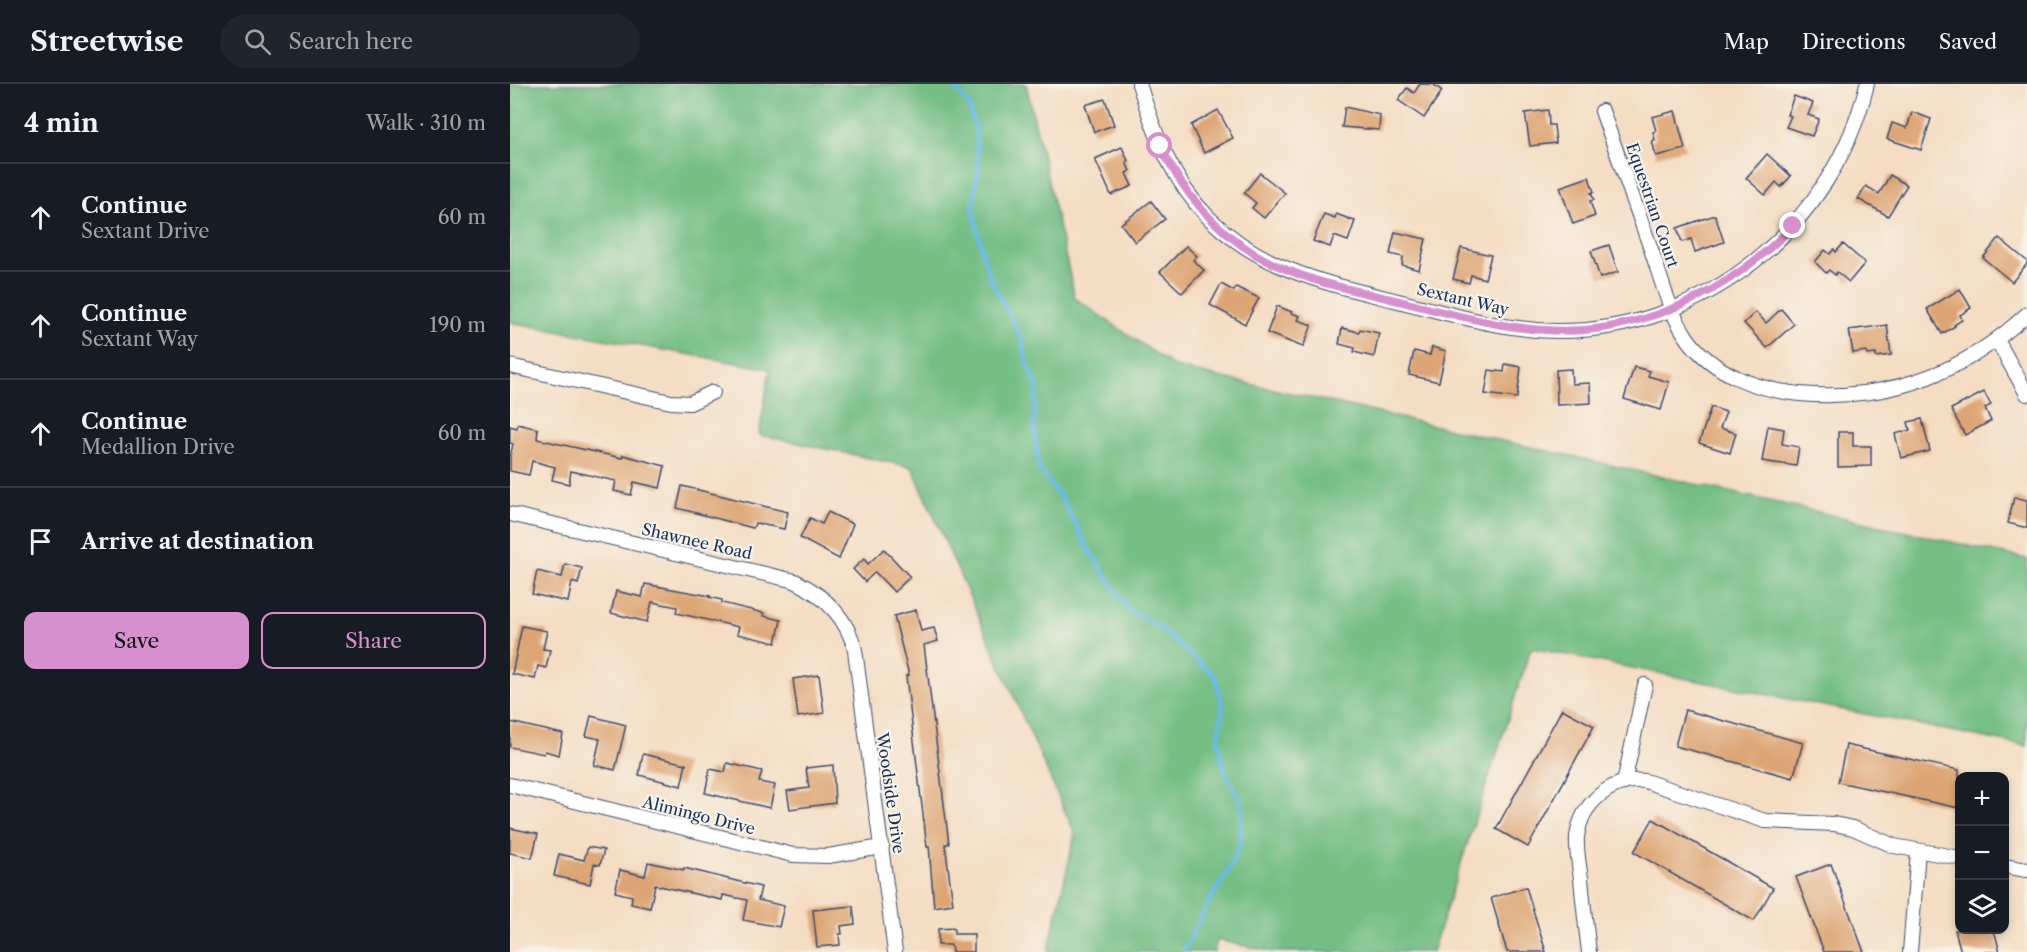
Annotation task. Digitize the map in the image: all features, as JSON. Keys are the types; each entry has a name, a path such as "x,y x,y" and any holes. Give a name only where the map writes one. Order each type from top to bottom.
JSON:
{"street":[{"name":"Sextant Way","path":"1139,84 1158,140 1170,166 1182,184 1210,219 1253,253 1303,276 1491,324 1536,330 1594,328 1638,320 1672,309 1716,288 1752,265 1778,242 1802,215 1827,181 1855,123 1867,84"},
{"name":"Equestrian Court","path":"1602,111 1677,322 1702,356 1731,376 1792,393 1835,395 1878,391 1927,378 1954,366 1997,340 2027,314"},
{"path":"1997,340 2027,394"},
{"path":"510,366 671,402 690,403 713,392"},
{"name":"Shawnee Road","path":"510,514 795,581 820,594 836,610 852,639"},
{"name":"Woodside Drive","path":"852,639 895,952"},
{"path":"1624,783 1645,685"},
{"path":"1589,952 1577,837 1586,810 1606,790 1624,783 1645,781 1764,821 1834,824 1853,828 1894,846 1955,857"},
{"name":"Alimingo Drive","path":"510,785 793,855 828,856 882,847"},
{"path":"1910,952 1918,851"},
{"path":"2009,867 2027,870"}],"green space":[{"path":"510,84 1026,84 1075,298 1175,367 2027,559 2027,746 1531,648 1432,952 1273,952 1217,940 1214,952 1048,952 1075,834 912,467 759,435 770,369 510,322"}],"building":[{"path":"1420,84 1433,84 1442,91 1424,118 1398,100 1407,88 1414,93"},
{"path":"1794,96 1813,103 1808,115 1819,119 1812,136 1786,127 1791,116 1787,115"},
{"path":"1105,99 1114,125 1094,132 1085,105"},
{"path":"1345,107 1380,115 1379,130 1342,127"},
{"path":"1218,110 1233,138 1204,153 1191,125"},
{"path":"1548,110 1549,125 1554,125 1556,143 1530,146 1525,113"},
{"path":"1675,111 1685,149 1656,156 1652,141 1655,140 1653,132 1656,131 1652,117"},
{"path":"1912,112 1931,119 1921,150 1887,139 1892,123 1907,128"},
{"path":"1122,147 1130,171 1126,173 1132,186 1111,195 1095,159"},
{"path":"1767,154 1791,176 1781,187 1776,182 1765,195 1746,178"},
{"path":"1260,173 1285,193 1264,218 1252,208 1256,203 1244,193"},
{"path":"1890,175 1907,185 1888,216 1858,199 1866,186 1879,194"},
{"path":"1589,177 1594,192 1591,193 1594,200 1590,201 1595,216 1573,224 1560,187"},
{"path":"1151,201 1165,219 1135,242 1121,224"},
{"path":"1324,214 1335,218 1336,214 1355,221 1348,241 1334,236 1330,247 1313,241"},
{"path":"1715,215 1724,242 1695,252 1691,239 1682,242 1677,228"},
{"path":"1395,232 1426,239 1419,270 1402,265 1403,257 1390,254"},
{"path":"1999,238 2027,261 2012,282 1983,258"},
{"path":"1843,244 1865,263 1849,282 1837,272 1835,275 1829,270 1826,273 1815,262 1825,250 1830,254 1834,249 1836,252"},
{"path":"1609,245 1618,272 1600,278 1591,251"},
{"path":"1186,246 1197,256 1193,260 1204,270 1182,293 1160,272"},
{"path":"1461,248 1491,255 1485,279 1471,275 1469,283 1453,279"},
{"path":"1221,284 1234,291 1236,287 1259,298 1245,324 1210,305"},
{"path":"1960,289 1971,308 1960,315 1962,320 1942,334 1927,309"},
{"path":"1277,306 1300,316 1298,320 1312,325 1303,347 1267,333"},
{"path":"1781,309 1794,324 1767,348 1744,323 1756,312 1766,323"},
{"path":"1887,325 1891,355 1876,357 1876,354 1867,355 1866,351 1853,353 1849,330"},
{"path":"1342,328 1379,333 1374,357 1354,352 1355,348 1339,344"},
{"path":"1432,347 1446,351 1439,382 1409,375 1414,351 1430,355"},
{"path":"1505,364 1521,367 1517,398 1485,394 1489,370 1504,372"},
{"path":"1634,367 1650,371 1648,376 1669,382 1661,410 1624,399"},
{"path":"1571,369 1572,384 1590,383 1591,403 1557,405 1556,370"},
{"path":"1984,392 1991,405 1985,408 1991,421 1965,435 1951,409"},
{"path":"1711,407 1726,412 1720,428 1736,433 1730,453 1699,443"},
{"path":"1922,419 1930,451 1901,458 1895,434 1910,430 1908,422"},
{"path":"518,424 538,429 537,439 622,458 623,455 665,466 660,488 634,482 631,495 614,491 616,481 571,471 569,484 552,480 555,467 532,461 529,475 510,471 513,444 510,443 510,426 517,428"},
{"path":"1768,426 1784,429 1782,444 1799,447 1796,466 1762,461"},
{"path":"1838,432 1853,432 1853,446 1871,446 1871,466 1838,467"},
{"path":"682,486 788,512 784,529 755,523 753,528 677,508"},
{"path":"2014,497 2027,500 2027,528 2008,523"},
{"path":"828,512 853,524 839,559 800,538 810,518 822,524"},
{"path":"884,549 910,577 894,592 875,572 865,582 853,569 864,559 868,564"},
{"path":"565,564 582,568 578,584 572,582 568,602 532,594 537,571 562,577"},
{"path":"645,584 710,596 722,600 722,603 764,613 764,616 781,620 776,643 737,634 739,627 676,613 677,607 652,602 647,622 611,613 616,591 642,597"},
{"path":"916,610 921,631 934,628 938,641 924,645 949,844 945,844 953,904 934,907 929,846 927,847 906,676 909,675 894,616"},
{"path":"522,626 547,631 543,649 550,650 546,668 538,666 535,679 512,674"},
{"path":"819,675 824,713 798,717 793,679"},
{"path":"1562,709 1594,726 1528,847 1496,829"},
{"path":"1685,710 1803,743 1793,778 1675,746"},
{"path":"591,716 626,725 615,770 594,765 600,739 586,736"},
{"path":"510,722 563,734 559,755 510,747"},
{"path":"1846,745 1959,770 1955,772 1955,807 1838,782"},
{"path":"643,754 686,764 681,786 639,775"},
{"path":"727,763 762,771 759,782 775,785 770,808 705,793 710,769 725,772"},
{"path":"833,765 835,803 790,809 787,791 809,788 806,768"},
{"path":"1653,819 1773,888 1754,921 1634,852"},
{"path":"510,828 538,834 532,858 510,853"},
{"path":"588,847 604,850 600,865 594,864 590,884 554,876 559,854 584,860"},
{"path":"648,862 684,870 684,868 761,887 758,900 784,906 779,927 743,920 747,900 723,895 722,900 655,885 650,908 631,904 632,896 615,892 620,870 645,876"},
{"path":"1831,864 1864,952 1824,952 1796,877"},
{"path":"1526,887 1546,952 1507,952 1491,898"},
{"path":"853,906 855,924 841,926 840,945 817,947 813,910"},
{"path":"954,928 954,934 974,934 974,952 952,952 951,945 938,945 938,929"},
{"path":"1956,934 1995,934 2000,952 1961,952"}],"waterway":[{"path":"952,84 969,105 976,132 978,169 973,208 983,255 991,280 1022,339 1027,364 1037,384 1034,425 1039,469 1062,499 1089,550 1129,610 1159,627 1215,676 1223,706 1218,741 1225,771 1242,804 1240,846 1183,952"}],"route":[{"path":"1160,146 1182,184 1210,219 1253,253 1276,265 1324,283 1491,324 1536,330 1559,331 1605,327 1650,317 1672,309 1716,288 1752,265 1793,226"}]}
